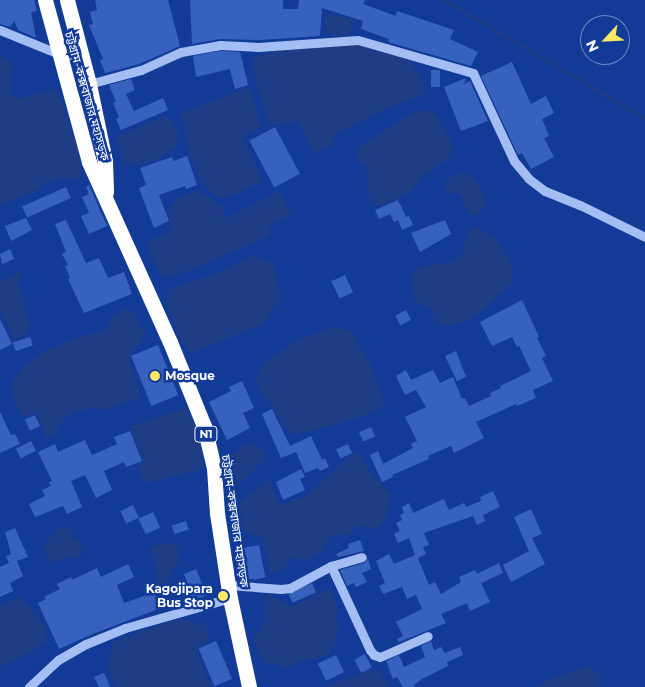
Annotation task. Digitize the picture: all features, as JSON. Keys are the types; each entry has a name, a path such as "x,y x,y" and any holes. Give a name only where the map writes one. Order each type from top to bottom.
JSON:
{"highway":[{"name":"চট্টগ্রাম-কক্সবাজার মহাসড়ক","path":"45,0 89,162 107,198 204,426 214,468 217,513 249,687"},
{"name":"চট্টগ্রাম-কক্সবাজার মহাসড়ক","path":"67,0 89,84 105,161 107,198"}],"street":[{"path":"0,30 59,54 82,57"},
{"path":"89,84 141,70 181,52 220,45 258,47 358,40 473,73 514,162 529,179 544,191 580,205 645,237"},
{"path":"29,687 58,660 86,644 125,628 230,591 290,588 331,566 362,557"},
{"path":"331,566 374,655 380,657 428,636"}],"water":[{"path":"328,13 355,20 349,33 343,37 329,35 325,31 326,15"},
{"path":"357,43 372,51 395,55 410,62 424,83 425,91 423,95 386,109 335,135 332,140 334,145 313,153 298,121 282,125 269,124 251,63 255,57 282,50"},
{"path":"0,56 13,63 10,95 20,99 57,88 79,152 82,177 46,182 35,191 0,205"},
{"path":"249,87 262,127 242,137 262,178 261,181 237,194 218,199 203,185 190,158 181,113"},
{"path":"420,110 430,111 436,115 450,138 453,151 445,162 425,174 410,192 383,205 374,204 368,194 366,166 359,162 355,152 356,149 407,116"},
{"path":"165,116 172,121 179,133 175,148 158,159 139,165 126,164 122,159 117,139 119,135"},
{"path":"466,173 477,180 487,205 476,215 469,215 460,195 448,194 443,184 455,175"},
{"path":"199,190 224,208 222,220 280,191 291,215 271,225 269,236 196,268 170,277 162,276 148,249 150,240 170,232 168,209 176,199"},
{"path":"476,227 494,237 504,250 513,269 512,283 474,318 456,325 439,325 435,321 431,309 414,301 410,278 419,267 451,263 463,253 468,229"},
{"path":"253,256 274,263 280,299 263,324 191,353 179,338 168,306 167,291 182,284 213,275"},
{"path":"21,273 22,278 18,284 28,315 30,330 24,336 14,340 0,309 0,282"},
{"path":"126,308 132,311 145,333 140,343 132,350 130,362 141,398 105,410 95,408 78,411 63,419 53,437 46,438 36,413 23,417 19,411 12,396 12,382 26,364 41,353 76,338 105,330 113,317"},
{"path":"332,327 351,331 371,365 385,403 376,411 348,421 293,435 283,426 272,405 257,386 257,375 270,358 300,339"},
{"path":"185,408 194,423 202,450 203,469 147,483 141,478 137,467 144,463 130,426"},
{"path":"252,443 266,453 264,460 240,483 231,487 227,485 224,477 224,464 243,446"},
{"path":"352,454 359,454 372,474 391,495 385,520 376,530 360,525 349,534 332,536 323,550 308,561 291,557 282,571 270,573 262,537 232,528 232,512 243,499 269,479 280,505 307,495"},
{"path":"65,527 69,528 74,539 80,541 82,553 77,558 70,557 50,563 43,549 56,530"},
{"path":"174,544 178,549 180,562 169,573 169,589 164,591 158,589 155,582 157,573 150,551 154,546"},
{"path":"331,588 336,603 338,629 336,643 327,656 301,661 283,670 276,663 265,663 253,640 262,627 264,595 272,595 290,607"},
{"path":"19,597 29,605 46,630 47,640 34,651 0,667 0,606"},
{"path":"182,619 207,626 210,641 196,647 207,678 213,684 207,687 115,687 107,667 113,642 165,623"},
{"path":"589,666 600,676 599,687 537,687 546,680"},
{"path":"371,670 379,671 390,687 324,687"}],"building":[{"path":"0,0 34,0 37,11 31,12 36,38 18,30 14,21 10,27 0,24"},
{"path":"95,0 168,0 180,46 139,64 105,73 100,60 103,59 89,25 93,24 90,12 97,10"},
{"path":"190,0 283,0 283,9 298,9 299,0 365,0 363,4 396,16 397,11 454,30 450,39 478,52 471,66 388,42 389,39 361,29 363,21 322,8 320,36 260,40 220,39 192,44"},
{"path":"220,51 240,52 248,85 235,89 230,69 196,77 193,56"},
{"path":"512,62 531,104 546,96 554,113 542,119 549,136 544,138 554,157 531,169 522,153 518,155 481,76"},
{"path":"431,70 440,70 440,87 431,87"},
{"path":"466,78 464,84 470,81 488,121 461,131 444,87"},
{"path":"131,79 135,90 126,94 134,111 163,98 168,110 121,130 116,119 119,117 113,103 116,102 109,85"},
{"path":"275,127 300,174 274,187 249,141"},
{"path":"187,156 197,185 186,189 185,186 159,195 169,221 154,228 139,188 146,185 140,168 172,157 174,161"},
{"path":"89,185 107,226 89,234 81,216 89,213 82,197 89,194 86,187"},
{"path":"66,187 71,198 27,217 22,207"},
{"path":"398,200 406,217 409,216 413,225 402,230 398,220 394,222 390,214 379,219 375,210"},
{"path":"26,218 32,230 11,241 5,226"},
{"path":"66,220 86,263 99,258 108,278 124,272 132,294 84,313 68,279 70,278 65,266 68,265 62,254 66,252 55,224"},
{"path":"445,220 451,234 420,252 411,233"},
{"path":"10,249 14,259 2,264 0,254"},
{"path":"345,275 353,292 339,299 331,281"},
{"path":"522,300 539,337 537,338 546,356 542,358 553,381 533,390 536,398 517,406 516,404 476,422 484,438 454,453 451,446 428,456 429,459 392,475 393,477 382,482 370,455 378,451 383,464 413,448 411,444 417,441 405,417 426,407 416,390 405,395 396,376 406,370 411,380 433,370 440,383 453,377 462,399 465,398 469,406 491,396 490,393 501,388 500,386 531,371 519,346 517,347 512,337 492,346 480,322"},
{"path":"406,310 411,320 400,325 395,315"},
{"path":"0,319 12,344 0,350"},
{"path":"30,337 33,346 16,351 13,343"},
{"name":"Mosque","path":"158,345 178,395 151,406 131,356"},
{"path":"456,351 466,377 457,381 445,356"},
{"path":"242,381 254,408 243,413 250,428 227,440 209,402 231,391 229,387"},
{"path":"272,409 290,446 311,436 322,460 325,458 329,467 320,471 318,468 305,473 296,452 281,458 262,414"},
{"path":"0,412 11,435 15,434 20,444 0,453"},
{"path":"35,415 40,426 30,430 25,419"},
{"path":"371,427 375,436 363,441 359,432"},
{"path":"130,431 142,461 126,467 124,462 104,471 112,490 96,498 85,475 71,481 82,507 67,514 63,506 35,517 29,504 45,496 42,490 51,486 49,482 52,481 38,452 55,444 58,452 85,440 92,455 117,444 114,437"},
{"path":"31,441 36,451 21,459 16,449"},
{"path":"348,444 352,453 340,458 336,449"},
{"path":"301,469 305,477 300,479 305,490 283,500 276,482"},
{"path":"493,491 500,507 483,515 485,521 477,525 473,516 424,533 429,545 423,547 426,554 418,558 429,585 435,582 441,594 461,582 459,577 475,570 477,574 499,563 503,573 481,583 490,602 470,611 467,603 441,614 446,623 399,642 397,639 403,636 396,622 422,609 416,595 407,599 402,587 383,594 379,586 385,583 376,561 389,554 394,564 415,555 409,538 398,543 394,534 400,531 396,523 402,520 400,515 404,513 402,507 409,503 413,513 444,499 449,510 464,503 466,507 481,501 480,497"},
{"path":"133,505 139,518 126,524 120,511"},
{"path":"531,509 542,534 532,538 545,564 511,582 503,565 529,551 514,517"},
{"path":"153,512 160,527 146,534 138,519"},
{"path":"186,521 189,530 175,534 172,526"},
{"path":"15,528 28,557 17,561 23,576 10,583 13,591 0,597 0,567 9,563 6,556 11,554 5,532"},
{"path":"360,540 364,551 338,557 336,554 349,548 348,544"},
{"path":"259,545 265,577 249,581 242,548"},
{"path":"368,559 371,569 362,573 367,582 356,587 354,583 347,586 340,570 364,563"},
{"path":"128,564 134,577 117,585 124,603 155,592 161,608 59,649 38,603 46,599 44,597 60,589 57,584 71,577 72,580 97,568 101,577"},
{"path":"196,569 203,586 206,585 210,594 188,603 184,592 190,590 184,574"},
{"path":"312,583 316,592 292,603 288,594"},
{"path":"216,641 232,679 215,686 199,648"},
{"path":"431,641 434,650 441,647 445,653 460,647 463,655 447,662 448,666 422,679 414,685 415,687 403,687 397,677 393,679 386,661 399,655 404,667 425,657 421,646"},
{"path":"365,654 372,667 361,673 354,660"},
{"path":"336,655 344,672 326,681 318,663"},
{"path":"104,673 110,687 99,687 94,677"}],"waterway":[{"path":"444,0 645,118"}],"place":[{"name":"Mosque","path":"155,376"},
{"name":"Kagojipara Bus Stop","path":"223,596"}]}
